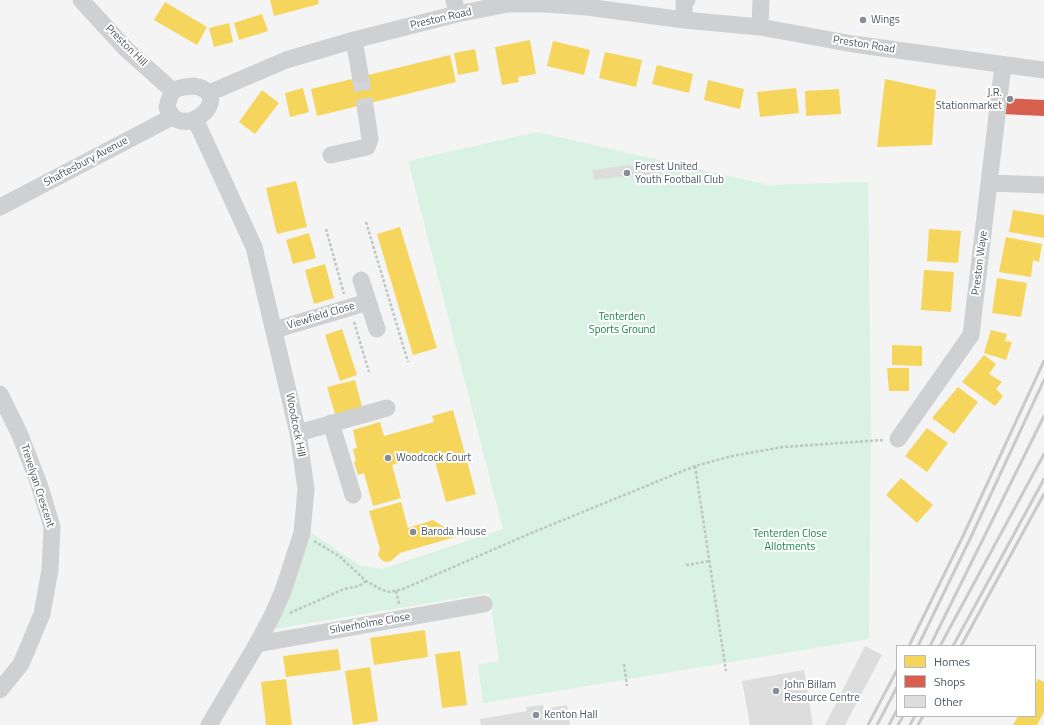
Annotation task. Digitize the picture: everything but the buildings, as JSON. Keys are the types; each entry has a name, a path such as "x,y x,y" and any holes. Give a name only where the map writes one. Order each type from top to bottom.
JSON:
{"street":[{"name":"Preston Hill","path":"81,0 126,49 173,91"},
{"path":"684,20 684,3 687,0"},
{"path":"760,27 761,0"},
{"name":"Preston Road","path":"209,93 286,60 456,7 508,4 545,4 587,7 684,20 760,27 853,44 1044,70"},
{"path":"354,40 360,74"},
{"name":"Preston Waye","path":"898,439 972,335 1004,65"},
{"path":"194,86 204,89 209,93 211,100 206,112 195,119 188,121 177,120 172,117 166,108 173,91 182,87 194,86"},
{"path":"331,155 367,147 370,139 366,112"},
{"name":"Shaftesbury Avenue","path":"0,207 172,117"},
{"name":"Woodcock Hill","path":"195,119 254,247 298,433 306,489 302,533 283,591 257,644 209,725"},
{"path":"990,183 1044,186"},
{"name":"Viewfield Close","path":"361,280 377,329"},
{"name":"Viewfield Close","path":"274,330 368,302"},
{"name":"Trevelyan Crescent","path":"0,394 20,434 39,484 52,528 50,570 42,614 22,664 0,690"},
{"path":"298,433 387,408"},
{"path":"331,423 353,495"},
{"name":"Silverholme Close","path":"257,644 484,604"}],"path":[{"path":"366,222 408,362"},
{"path":"326,229 344,294"},
{"path":"352,315 370,372"},
{"path":"302,533 339,556 366,581 382,590 390,592 403,589 522,537 695,466 732,456 783,447 898,439"},
{"path":"695,466 726,671"},
{"path":"686,565 710,561"},
{"path":"272,616 278,617 287,615 338,591 359,586 366,581"},
{"path":"624,664 627,686"}],"green space":[{"name":"Tenterden Sports Ground","path":"537,132 768,185 868,182 871,424 869,639 483,703 478,665 499,661 489,593 274,629 312,533 361,566 382,569 503,529 408,161"}],"tunnel":[{"path":"360,74 366,112"}],"railway":[{"path":"909,645 963,536 1044,361"},
{"path":"918,645 1044,380"},
{"path":"930,645 1044,416"},
{"path":"941,645 1044,454"},
{"path":"954,645 1044,479"},
{"path":"962,645 1044,494"},
{"path":"868,725 896,672"},
{"path":"877,725 896,689"},
{"path":"889,725 896,712"},
{"path":"898,725 902,717"},
{"path":"910,725 914,717"},
{"path":"918,725 922,717"}],"place":[{"name":"Wings","path":"863,20"},
{"name":"J.R. Stationmarket","path":"1010,99"},
{"name":"Forest United Youth Football Club","path":"627,173"},
{"name":"Woodcock Court","path":"388,458"},
{"name":"Baroda House","path":"413,532"},
{"name":"John Billam Resource Centre","path":"776,691"},
{"name":"Kenton Hall","path":"536,715"}],"park label":[{"name":"Tenterden Close Allotments","path":"790,540"}]}
